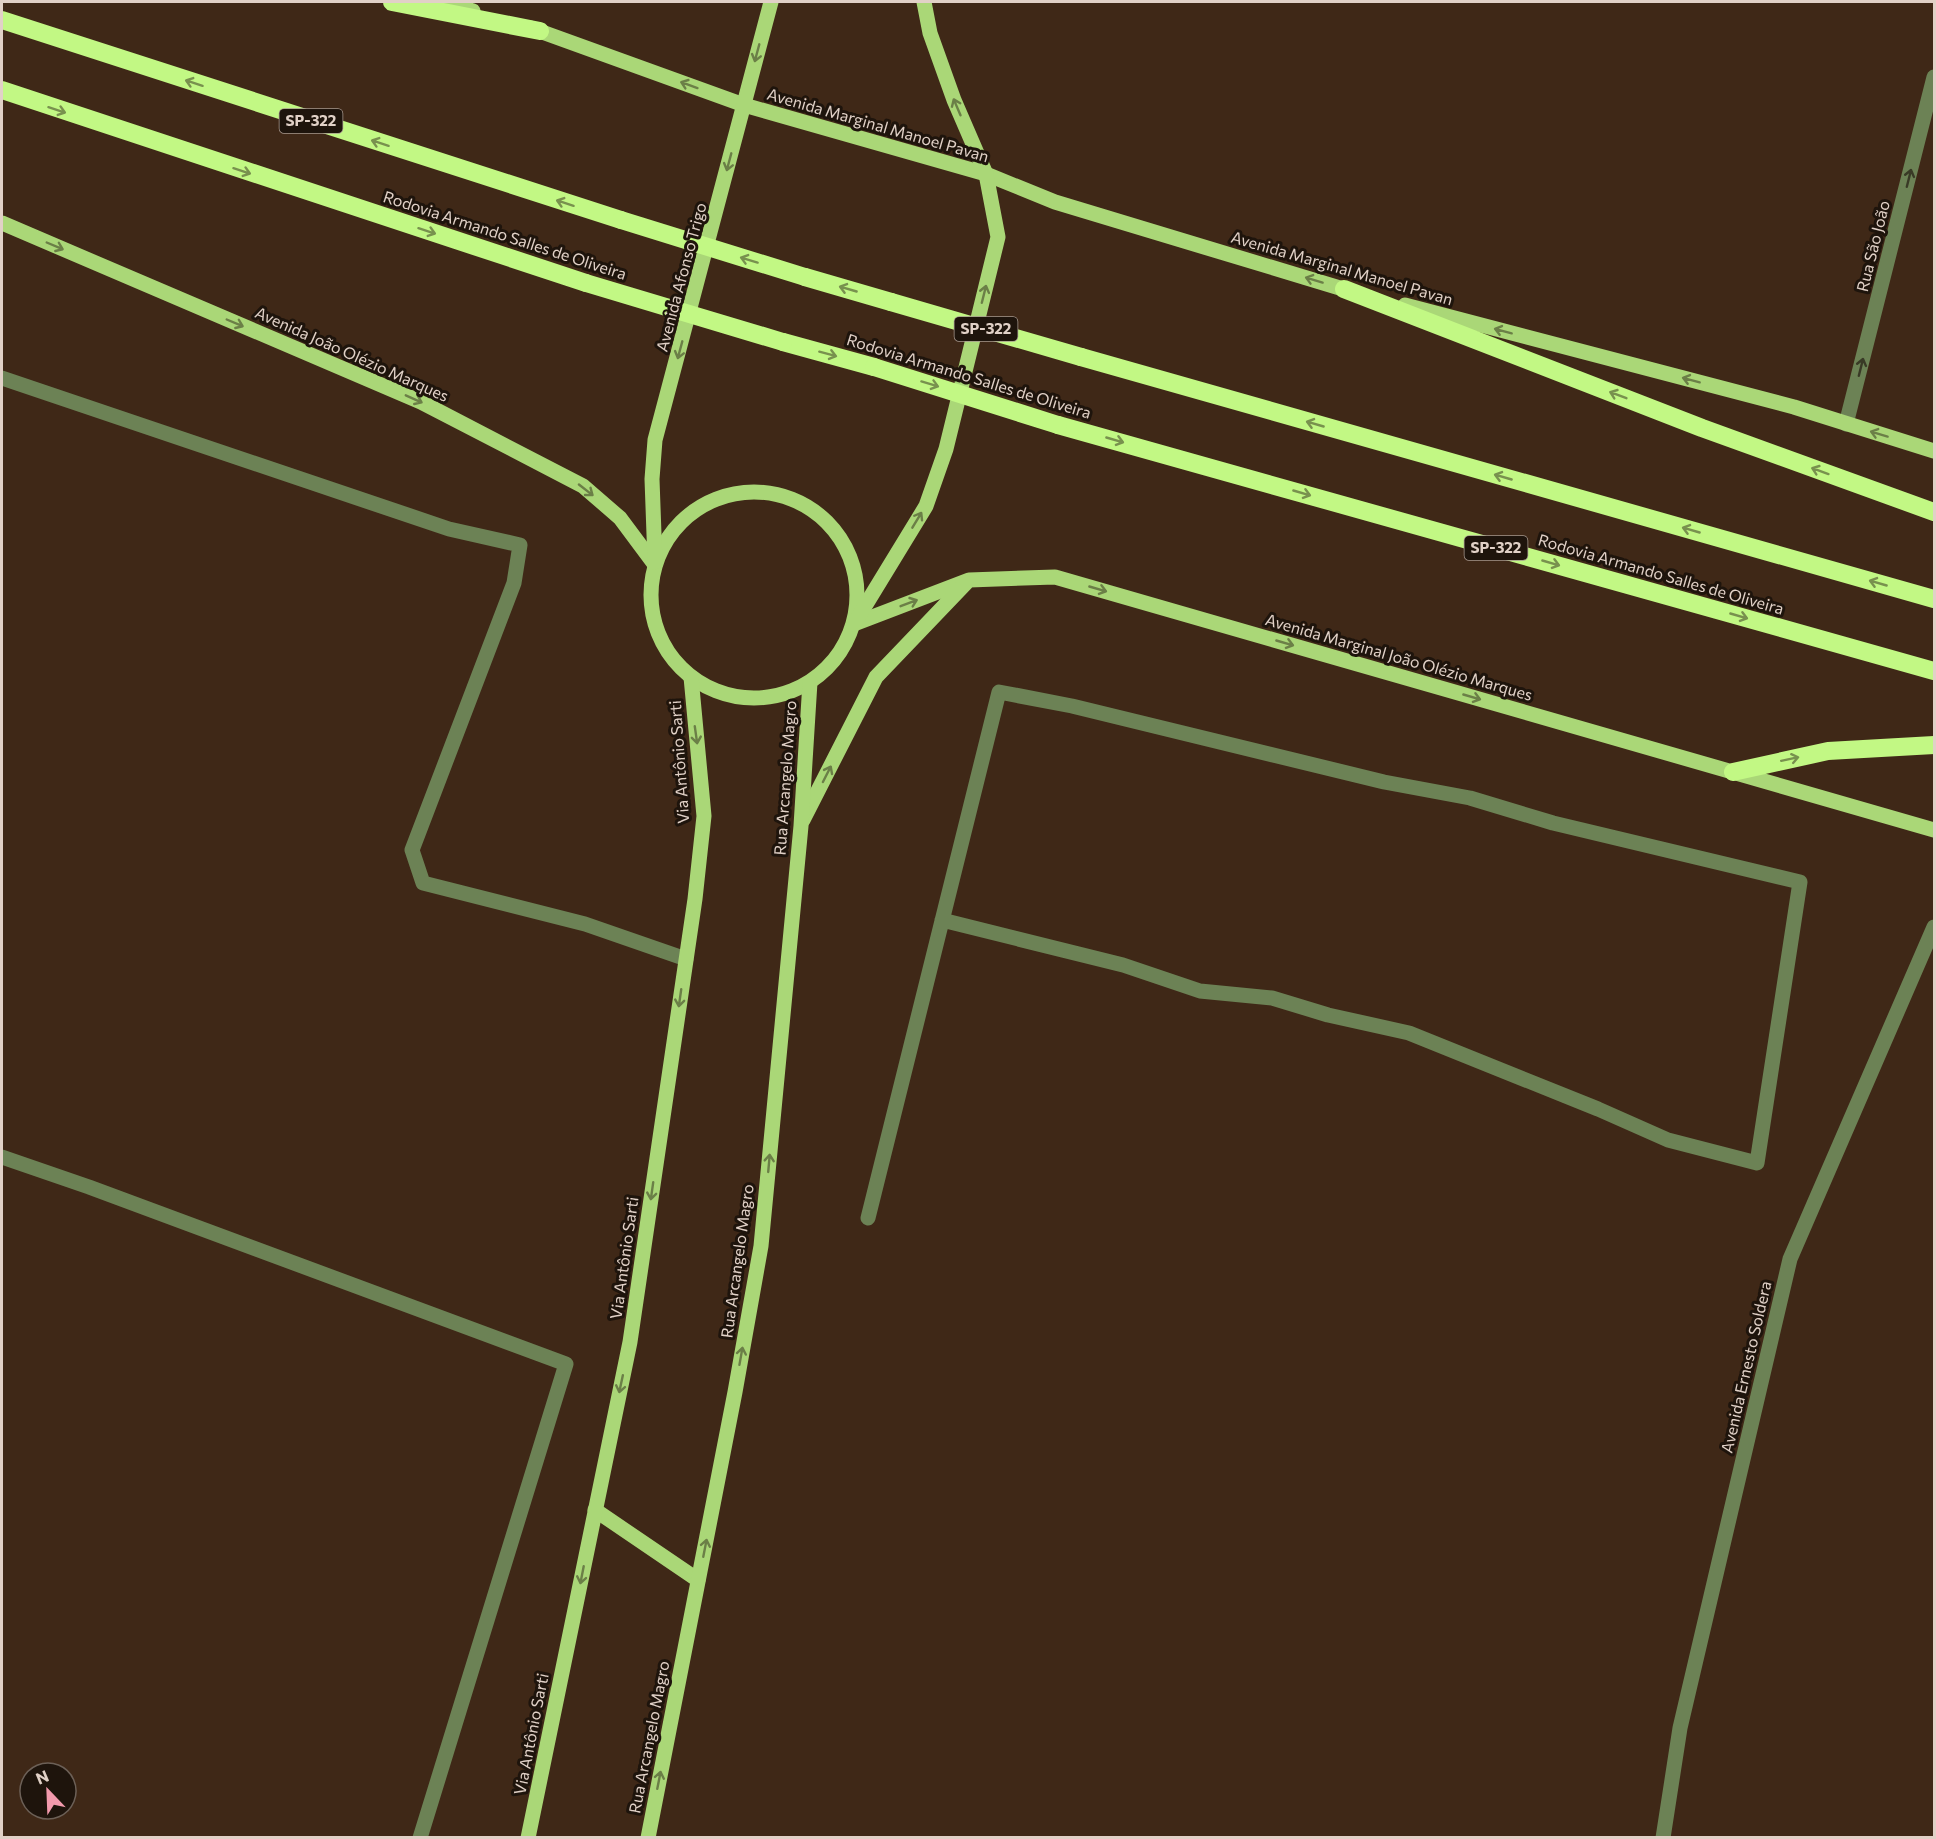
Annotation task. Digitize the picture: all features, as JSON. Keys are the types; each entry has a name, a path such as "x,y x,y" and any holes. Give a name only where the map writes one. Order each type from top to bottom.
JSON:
{"highway":[{"path":"392,2 540,31"},
{"name":"SP-322","path":"2,20 805,277 1935,599"},
{"name":"Rodovia Armando Salles de Oliveira","path":"2,90 58,111 586,283 874,367 1058,425 1935,671"},
{"path":"1344,289 1702,428 1935,512"},
{"path":"1733,772 1828,751 1935,745"}],"main road":[{"name":"Avenida Marginal Manoel Pavan","path":"443,2 540,31 744,105 986,174 1056,202 1344,289 1794,407 1935,451"},
{"name":"Avenida Afonso Trigo","path":"655,565 652,479 655,440 771,2"},
{"path":"854,624 858,592 852,561 837,532 814,509 784,496 752,491 720,497 691,513 669,536 655,565 650,596 656,627 669,655 691,677 714,690 741,698 768,697 810,682 841,652 854,624 926,506 946,449 998,237 986,174 954,100 930,33 924,2"},
{"name":"Avenida João Olézio Marques","path":"2,223 421,402 583,486 620,518 655,565"},
{"name":"Avenida Marginal João Olézio Marques","path":"854,624 969,580 1054,577 1935,830"},
{"path":"801,826 876,677 969,580"},
{"name":"Via Antônio Sarti","path":"528,1838 630,1342 686,958 704,816 691,677"},
{"name":"Rua Arcangelo Magro","path":"648,1838 761,1246 801,826 810,682"},
{"path":"595,1510 698,1580"}],"street":[{"name":"Rua São João","path":"1846,424 1935,77"},
{"path":"2,378 449,529 520,546 514,583 412,850 423,883 585,924 686,958"},
{"path":"868,1218 942,920 999,692 1072,706 1384,782 1470,798 1553,823 1800,882 1757,1163 1668,1140 1598,1109 1409,1033 1328,1015 1272,998 1200,991 1123,965 942,920"},
{"name":"Avenida Ernesto Soldera","path":"1663,1838 1680,1728 1790,1258 1935,927"},
{"path":"2,1157 100,1191 566,1364 420,1838"}]}
